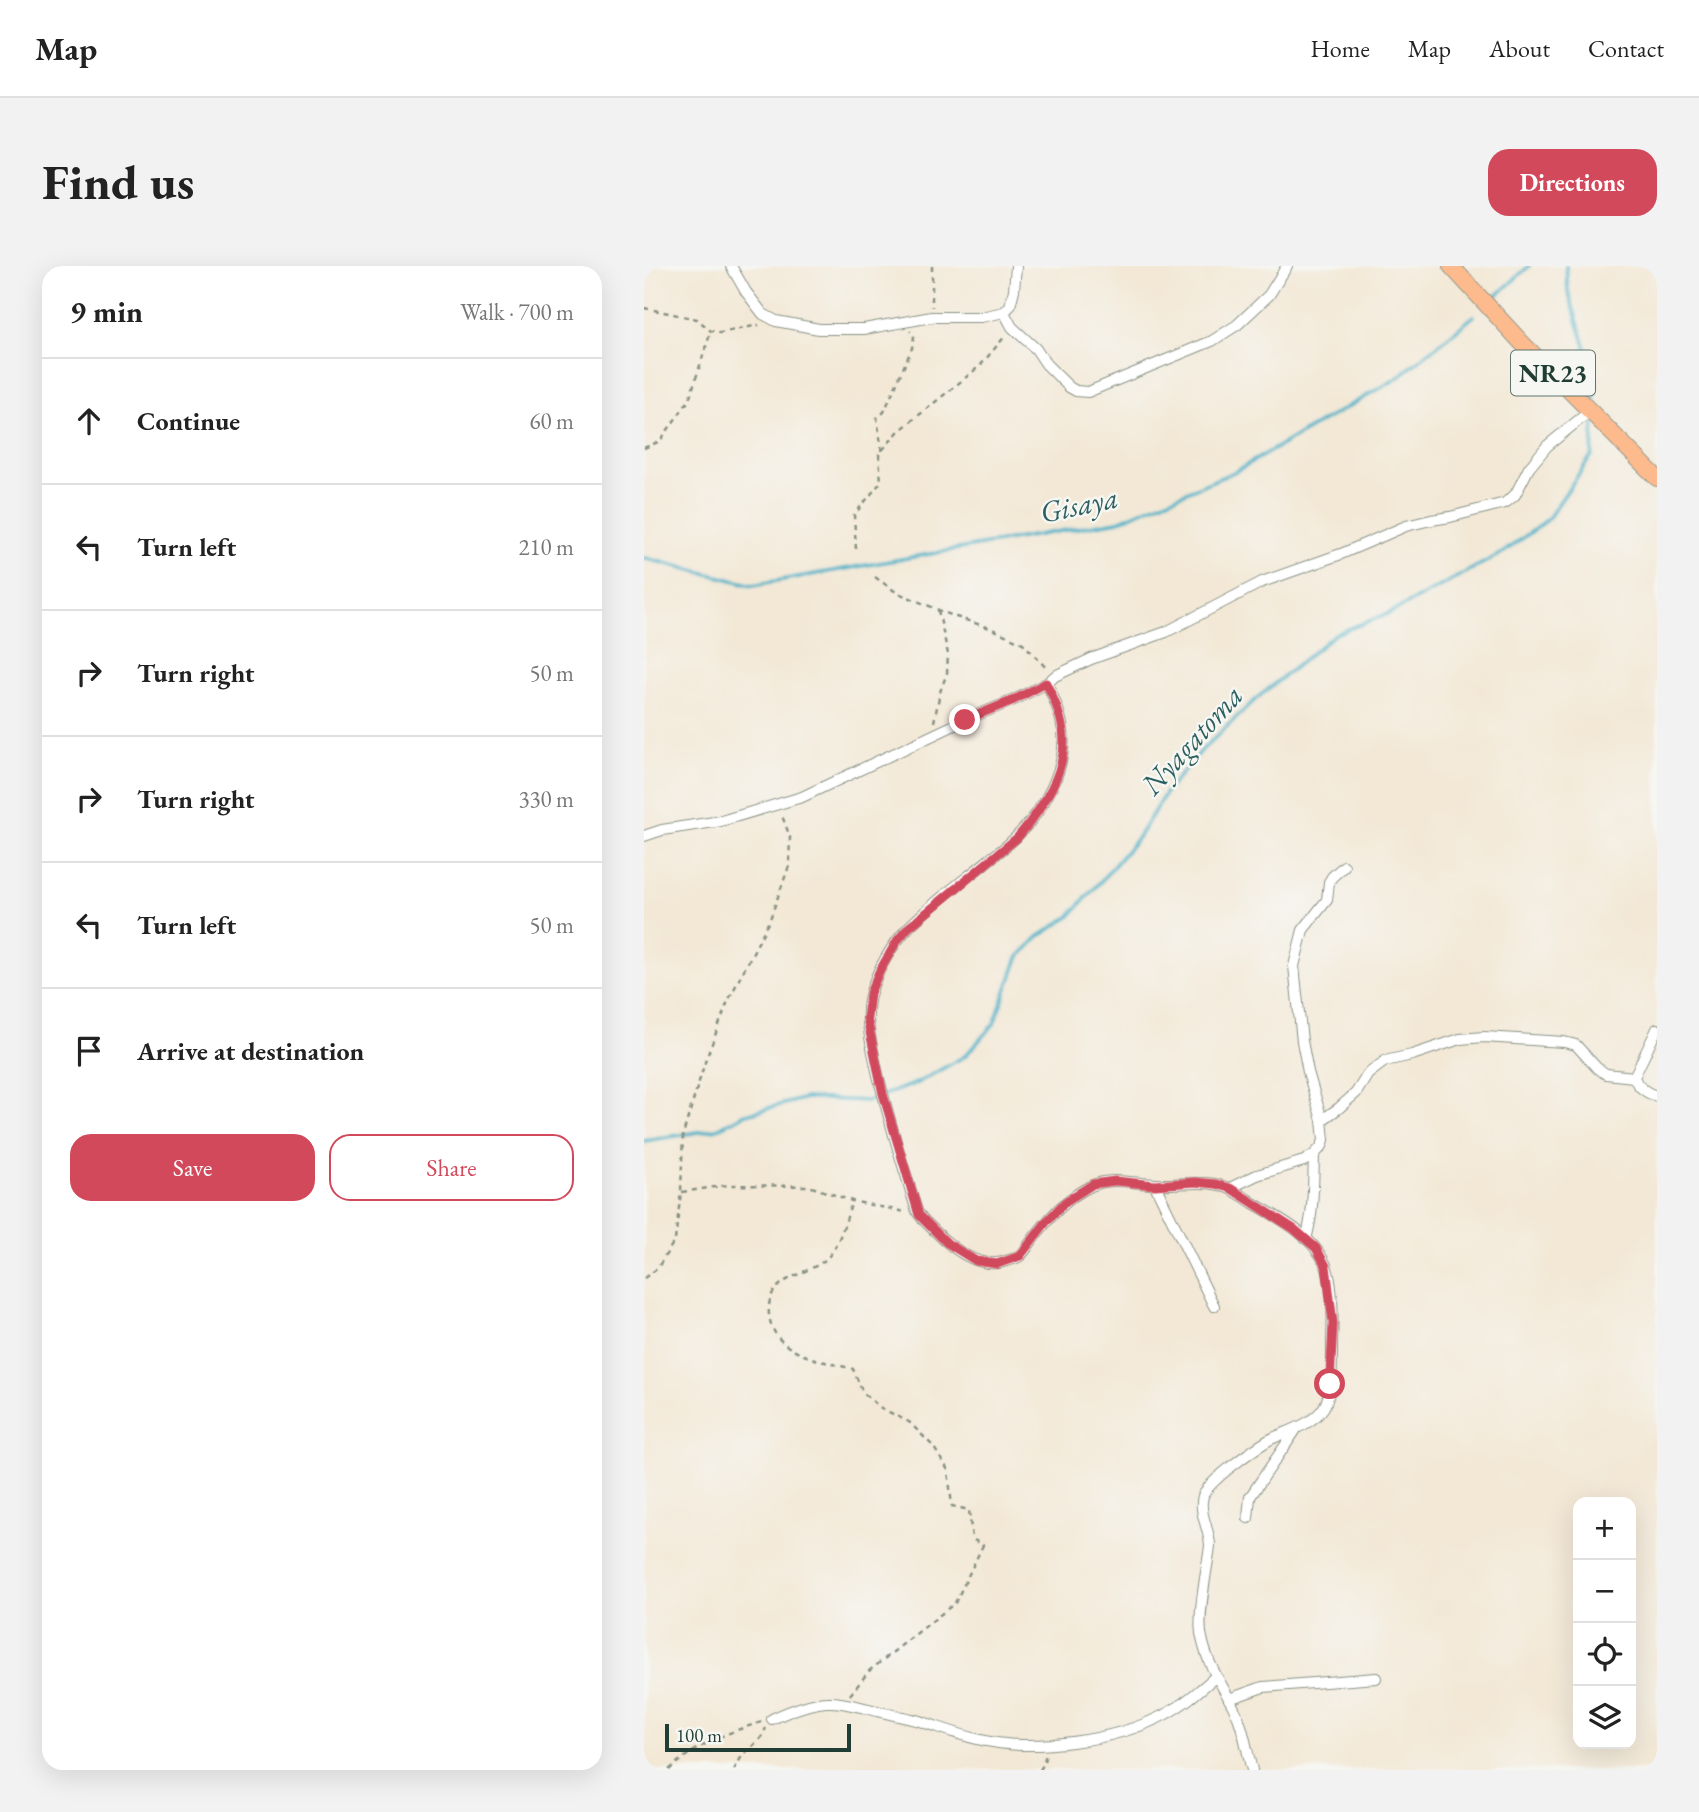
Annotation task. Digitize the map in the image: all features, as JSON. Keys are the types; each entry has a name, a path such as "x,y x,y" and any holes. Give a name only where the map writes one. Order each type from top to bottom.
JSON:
{"main road":[{"name":"NR23","path":"1451,266 1522,343 1657,478"}],"street":[{"path":"731,266 763,314 776,321 819,329 864,329 932,317 981,317 1004,312 1010,306 1016,266"},
{"path":"1004,312 1013,327 1069,387 1088,392 1212,341 1237,325 1269,295 1287,266"},
{"path":"644,836 662,830 721,821 802,797 965,720 1014,700 1091,659 1166,632 1262,582 1352,550 1406,526 1505,503 1515,495 1529,468 1541,453 1555,438 1590,411"},
{"path":"1051,680 1063,732 1058,774 1045,800 1017,838 908,928 897,941 870,993 867,1018 874,1056 919,1215 947,1243 976,1261 997,1264 1020,1256 1065,1202 1093,1184 1115,1181 1155,1185 1195,1182 1230,1188 1273,1214 1316,1248 1326,1266 1333,1323 1330,1384 1323,1409 1296,1429 1269,1440 1256,1449 1211,1484 1204,1493 1202,1508 1210,1546 1200,1629 1208,1661 1246,1737 1252,1770"},
{"path":"1230,1188 1257,1175 1304,1161 1322,1146 1322,1120 1302,1041 1294,966 1303,930 1327,900 1329,882 1343,866"},
{"path":"1657,1029 1634,1077 1635,1082 1647,1093 1657,1096"},
{"path":"1322,1120 1356,1093 1368,1074 1385,1062 1460,1039 1483,1037 1564,1042 1576,1045 1606,1074 1634,1077"},
{"path":"1306,1239 1311,1223 1314,1155"},
{"path":"1155,1185 1213,1306"},
{"path":"1248,1518 1250,1497 1296,1429"},
{"path":"772,1719 791,1710 827,1702 843,1703 912,1719 976,1739 1015,1746 1048,1744 1094,1738 1141,1725 1163,1716 1185,1702 1215,1677"},
{"path":"1229,1699 1263,1687 1376,1678"}],"path":[{"path":"932,266 932,317"},
{"path":"644,309 697,319 711,331 720,333 776,321"},
{"path":"882,451 877,418 884,412 912,348 914,337 905,323"},
{"path":"856,549 854,515 881,482 879,454 898,432 980,366 1013,327"},
{"path":"644,448 660,441 689,400 711,331"},
{"path":"875,577 896,592 1023,643 1051,680"},
{"path":"931,736 940,692 947,673 948,654 937,609"},
{"path":"644,1278 657,1269 675,1240 681,1192 683,1133 728,1000 770,919 789,866 790,837 777,804"},
{"path":"681,1192 727,1185 809,1186 852,1201 919,1215"},
{"path":"843,1703 869,1671 955,1603 983,1545 972,1539 969,1510 952,1506 948,1470 933,1446 909,1422 881,1408 863,1393 853,1368 788,1349 771,1327 768,1303 778,1286 827,1259 842,1231 852,1201"},
{"path":"669,1770 700,1747 731,1731 772,1719"},
{"path":"734,1770 742,1756 761,1738 772,1719"},
{"path":"1040,1770 1048,1744"}],"waterway":[{"name":"Gisaya","path":"1492,300 1529,266"},
{"name":"Nyagatoma","path":"1566,266 1568,291 1596,381 1594,407"},
{"name":"Gisaya","path":"644,558 753,585 1118,521 1236,471 1396,379 1474,316"},
{"name":"Nyagatoma","path":"644,1141 717,1129 743,1115 806,1098 867,1101 917,1083 965,1056 994,1024 1018,958 1038,937 1069,917 1095,888 1139,836 1168,789 1202,750 1256,699 1335,634 1390,613 1504,552 1547,520 1592,455 1594,422"}],"route":[{"path":"965,720 1014,700 1046,683 1059,712 1063,747 1058,774 1045,800 1025,828 1017,838 908,928 897,941 870,993 867,1018 871,1043 898,1149 919,1215 947,1243 976,1261 997,1264 1020,1256 1065,1202 1093,1184 1115,1181 1155,1185 1195,1182 1230,1188 1294,1229 1316,1248 1326,1266 1333,1323 1330,1384"}]}
